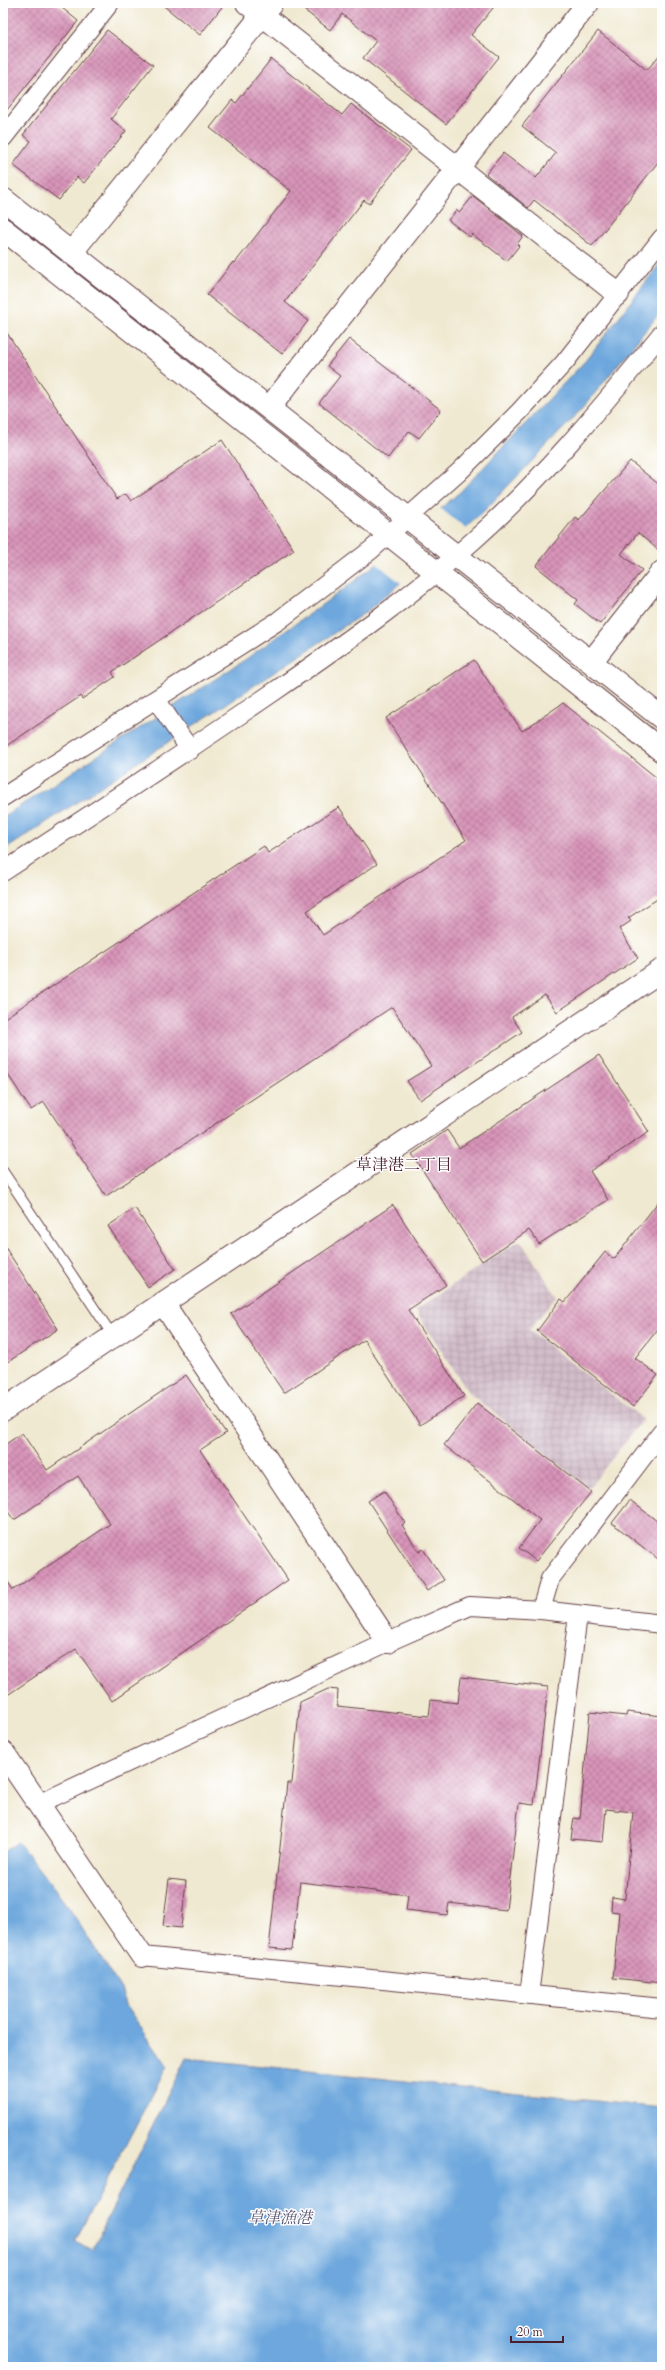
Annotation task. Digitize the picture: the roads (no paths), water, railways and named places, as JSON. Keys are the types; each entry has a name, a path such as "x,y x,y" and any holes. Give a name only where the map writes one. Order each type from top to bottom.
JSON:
{"street":[{"path":"3,138 110,3"},
{"path":"269,408 588,3"},
{"path":"71,253 260,7 458,168 618,294"},
{"path":"3,200 662,718"},
{"path":"3,229 432,567 662,751"},
{"path":"3,797 160,704 395,538 413,522 564,363 662,238"},
{"path":"3,872 186,745 349,640 450,551 502,513 574,440 662,333"},
{"path":"591,662 662,572"},
{"path":"160,704 186,745"},
{"path":"3,1410 662,970"},
{"path":"163,1303 388,1642"},
{"path":"541,1610 550,1579 662,1432"},
{"path":"38,1804 388,1642 470,1606 541,1610 662,1624"},
{"path":"528,1995 578,1615"},
{"path":"3,1752 142,1956 662,2008"}],"lane":[{"path":"3,1171 114,1336"}],"water":[{"path":"662,261 662,310 583,408 482,513 460,533 366,612 3,851 3,817 246,659 344,589 376,564 460,492 586,360"},
{"name":"草津漁港","path":"18,1842 69,1908 121,1989 127,2007 167,2066 75,2241 92,2250 186,2058 662,2108 662,2367 3,2367 3,1852"}],"district":[{"name":"草津港二丁目","path":"404,1165"}]}
